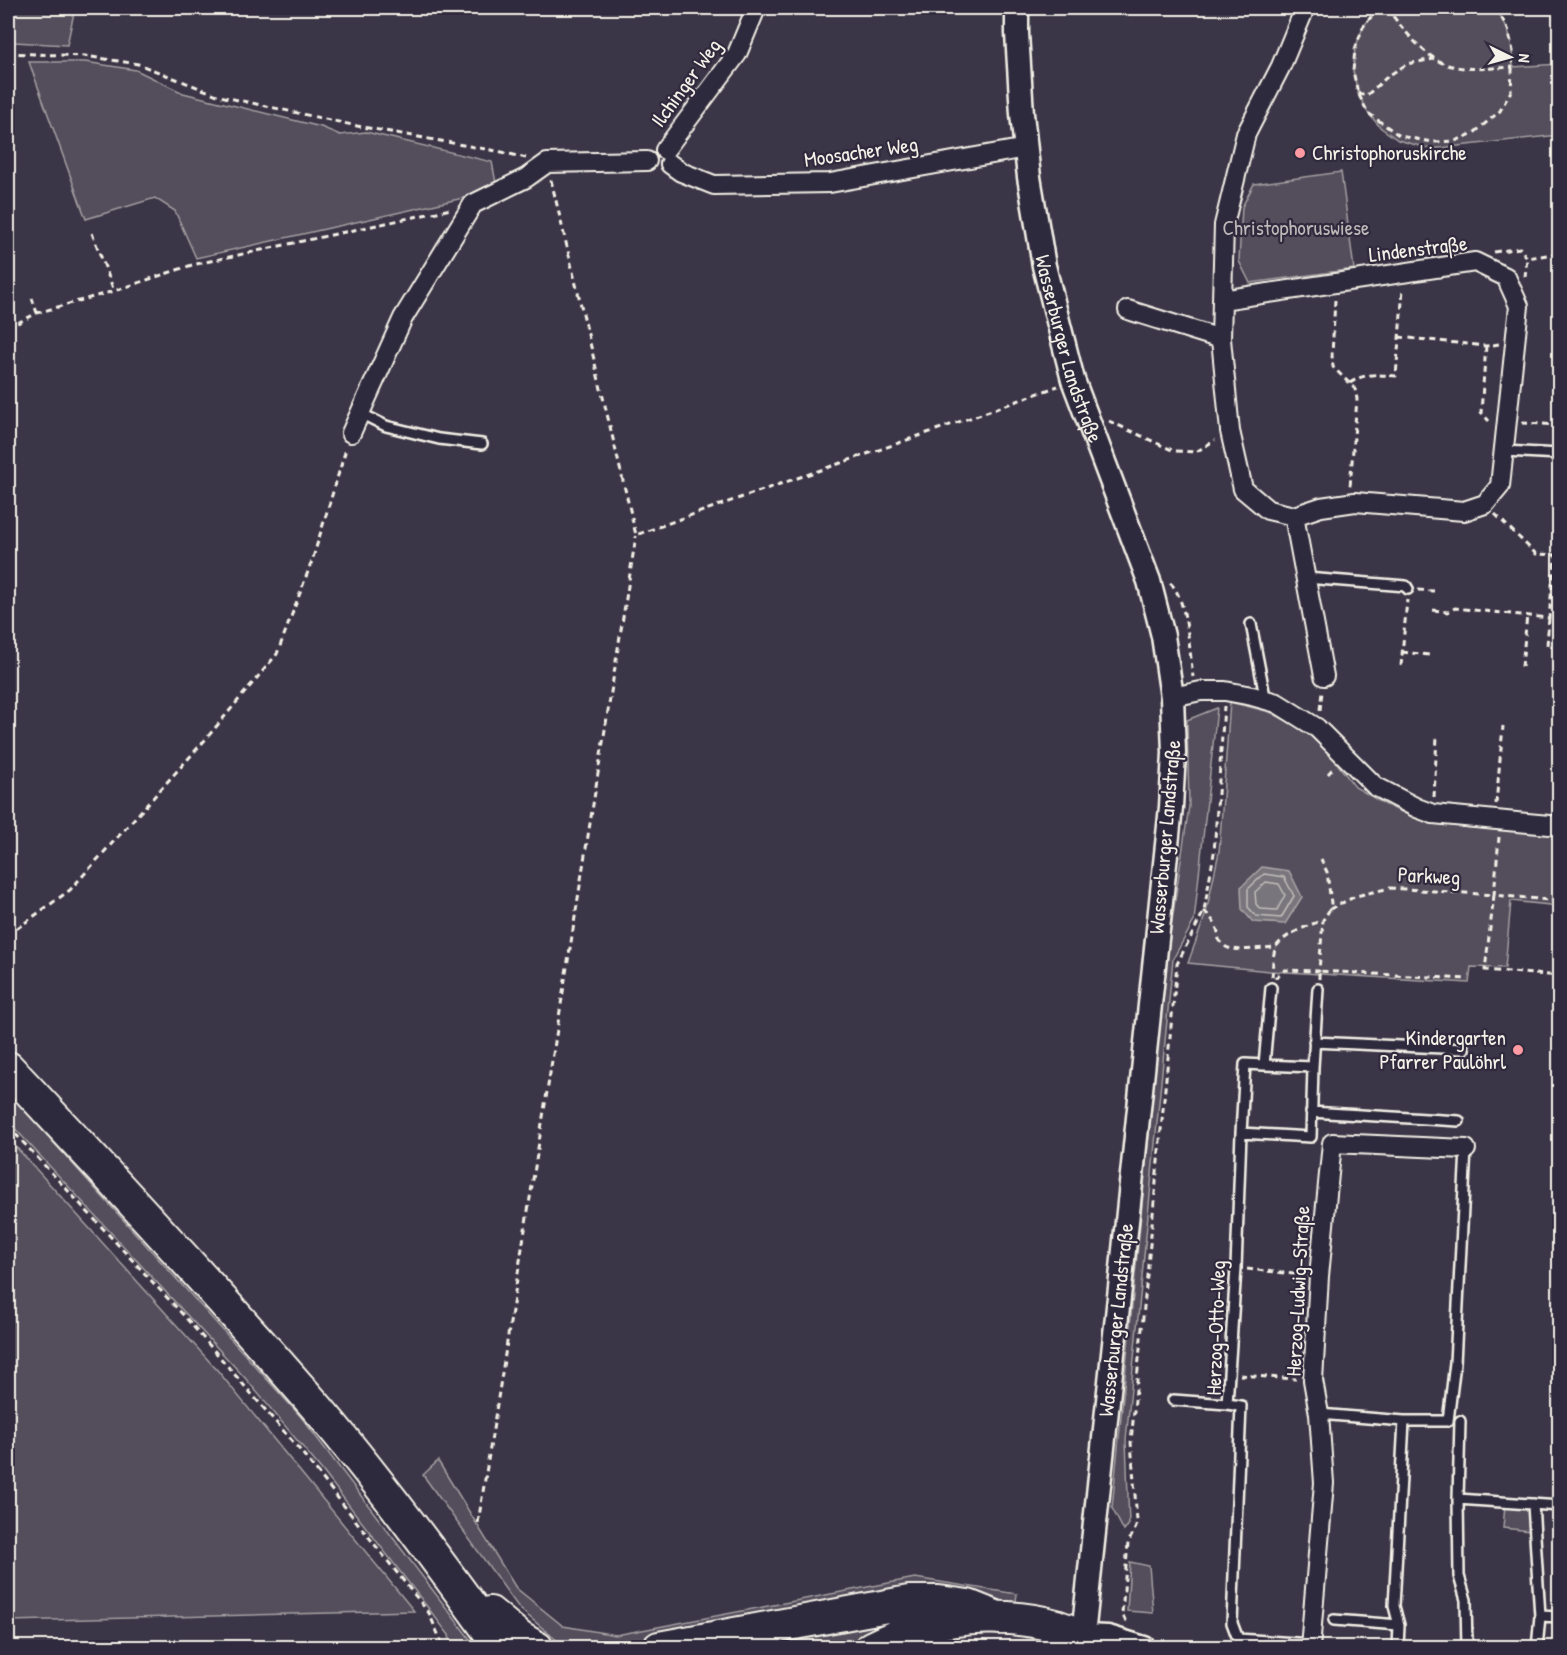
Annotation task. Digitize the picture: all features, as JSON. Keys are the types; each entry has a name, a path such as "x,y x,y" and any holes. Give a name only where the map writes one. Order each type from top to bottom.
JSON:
{"highway":[{"path":"8,1068 174,1246 313,1404 389,1496 501,1647"},
{"path":"450,1577 520,1638 537,1647"},
{"path":"659,1647 909,1602 939,1602 968,1606 998,1618"},
{"path":"871,1647 918,1628 943,1622 998,1618 1057,1626 1088,1644"}],"street":[{"name":"Ilchinger Weg","path":"547,163 647,160 648,154 654,149 662,148 667,157 738,54 755,8"},
{"name":"Wasserburger Landstraße","path":"1017,8 1022,114 1029,177 1044,266 1073,381 1149,581 1163,636 1172,697 1174,753 1171,807 1088,1644"},
{"path":"1305,8 1281,66 1246,134 1224,225 1221,339 1230,431 1243,489 1268,510 1294,516 1321,507 1348,502 1464,511 1485,504"},
{"name":"Moosacher Weg","path":"667,157 681,172 714,185 830,183 1026,148"},
{"path":"351,433 403,318 473,204 526,178 547,163"},
{"name":"Lindenstraße","path":"1222,300 1475,262 1506,278 1519,306 1498,421 1504,451 1500,486 1485,504"},
{"path":"1128,310 1221,339"},
{"path":"1294,516 1324,676"},
{"path":"1172,697 1225,691 1277,703 1317,728 1375,786 1433,814 1560,826"},
{"path":"1332,1143 1466,1149"},
{"name":"Herzog-Ludwig-Straße","path":"1310,1646 1324,1483 1319,1414 1313,1380 1319,1276 1332,1143"},
{"path":"1088,1644 1108,1636 1144,1647"}],"lane":[{"path":"360,413 386,426 439,439 482,444"},
{"path":"1504,451 1560,454"},
{"path":"1306,578 1406,586 1408,589"},
{"path":"1251,624 1264,691 1262,699"},
{"path":"1264,1065 1271,988"},
{"path":"1311,1137 1318,989"},
{"path":"1314,1042 1464,1049"},
{"name":"Herzog-Otto-Weg","path":"1310,1646 1238,1639 1232,1623 1241,1406 1227,1404 1245,1064 1313,1067"},
{"path":"1311,1112 1459,1121"},
{"path":"1241,1132 1311,1137 1332,1143"},
{"path":"1319,1414 1404,1421 1448,1421 1456,1351 1466,1149"},
{"path":"1173,1400 1227,1404"},
{"path":"1398,1647 1399,1625 1394,1606 1404,1421"},
{"path":"1460,1421 1459,1576 1466,1600 1467,1647"},
{"path":"1458,1499 1560,1506"},
{"path":"1533,1504 1540,1616 1537,1647"},
{"path":"1540,1616 1560,1617"},
{"path":"1334,1620 1399,1625"}],"path":[{"path":"1378,8 1363,27 1355,49 1353,71 1358,93 1368,113 1400,136 1432,142 1455,141 1474,133 1500,111 1511,91 1513,51 1508,29 1494,8"},
{"path":"1387,8 1408,34 1434,59 1473,69 1513,67"},
{"path":"8,53 85,56 138,64 220,96 349,125 502,152 547,163 636,536 478,1523"},
{"path":"1358,93 1366,96 1388,76 1407,64 1434,59"},
{"path":"8,328 37,313 192,265 473,204"},
{"path":"92,233 114,291"},
{"path":"1475,262 1481,254 1520,248 1527,258 1560,253"},
{"path":"1350,383 1366,375 1396,376 1405,272"},
{"path":"1336,283 1332,355 1334,367 1355,389 1357,399 1348,502"},
{"path":"32,298 37,313"},
{"path":"1399,337 1486,346 1515,336"},
{"path":"1486,346 1481,412 1498,421 1560,425"},
{"path":"636,536 1073,381"},
{"path":"1089,423 1101,418 1174,451 1196,452 1230,431"},
{"path":"8,935 70,890 205,740 277,654 312,561 351,433"},
{"path":"1485,504 1536,554 1557,555 1547,646 1560,647"},
{"path":"1168,581 1174,586 1184,609 1194,678 1201,692"},
{"path":"1401,666 1408,589 1434,591"},
{"path":"1433,610 1448,612 1455,608 1549,618"},
{"path":"1522,667 1527,615"},
{"path":"1402,652 1429,655"},
{"path":"1317,728 1324,676"},
{"path":"1127,1625 1122,1613 1128,1543 1137,1521 1131,1442 1177,964 1204,911 1214,853 1225,691"},
{"path":"1503,726 1494,895 1485,970 1560,976"},
{"path":"1433,814 1437,736"},
{"path":"1320,971 1323,920 1330,909 1327,872 1321,859"},
{"name":"Parkweg","path":"1330,909 1356,896 1390,888 1560,901"},
{"path":"1204,911 1214,920 1219,940 1226,947 1242,950 1277,947"},
{"path":"1323,920 1299,930 1283,940 1277,947 1272,980 1285,970 1468,979"},
{"path":"8,1126 186,1318 299,1449 429,1612 444,1647"},
{"path":"1236,1268 1319,1276"},
{"path":"1229,1374 1313,1380"}],"green space":[{"path":"8,8 75,8 67,45 8,40"},
{"path":"1378,8 1493,8 1507,27 1513,67 1559,64 1559,135 1431,149 1398,140 1381,128 1368,113 1358,93 1353,71 1355,49 1363,27"},
{"path":"29,62 85,62 136,70 183,93 321,127 340,135 366,132 492,162 496,183 472,196 196,258 175,211 155,198 86,219"},
{"name":"Christophoruswiese","path":"1341,172 1354,269 1250,283 1239,261 1242,207 1254,184"},
{"path":"1230,702 1270,712 1317,737 1355,787 1417,819 1461,827 1559,833 1559,906 1511,901 1505,968 1471,967 1469,983 1270,971 1188,963 1206,913 1219,852"},
{"path":"1217,708 1194,921 1173,959 1126,1440 1129,1524 1124,1531 1112,1508 1166,962 1189,806 1187,720"},
{"path":"8,1092 301,1417 476,1647 451,1647 449,1635 321,1469 246,1379 8,1121"},
{"path":"8,1138 218,1371 414,1611 8,1621"},
{"path":"438,1461 516,1588 563,1626 616,1635 915,1578 1017,1594 1015,1607 903,1598 631,1647 581,1647 560,1643 519,1608 423,1475"},
{"path":"1505,1505 1530,1507 1530,1531 1503,1528"},
{"path":"1130,1562 1149,1566 1153,1613 1127,1611"},
{"path":"888,1615 897,1625 844,1647 720,1648"}],"water":[{"path":"1262,867 1289,871 1302,897 1285,924 1253,922 1242,909 1241,887"}],"place":[{"name":"Christophoruskirche","path":"1300,153"},
{"name":"Kindergarten Pfarrer Paulöhrl","path":"1518,1050"}]}
